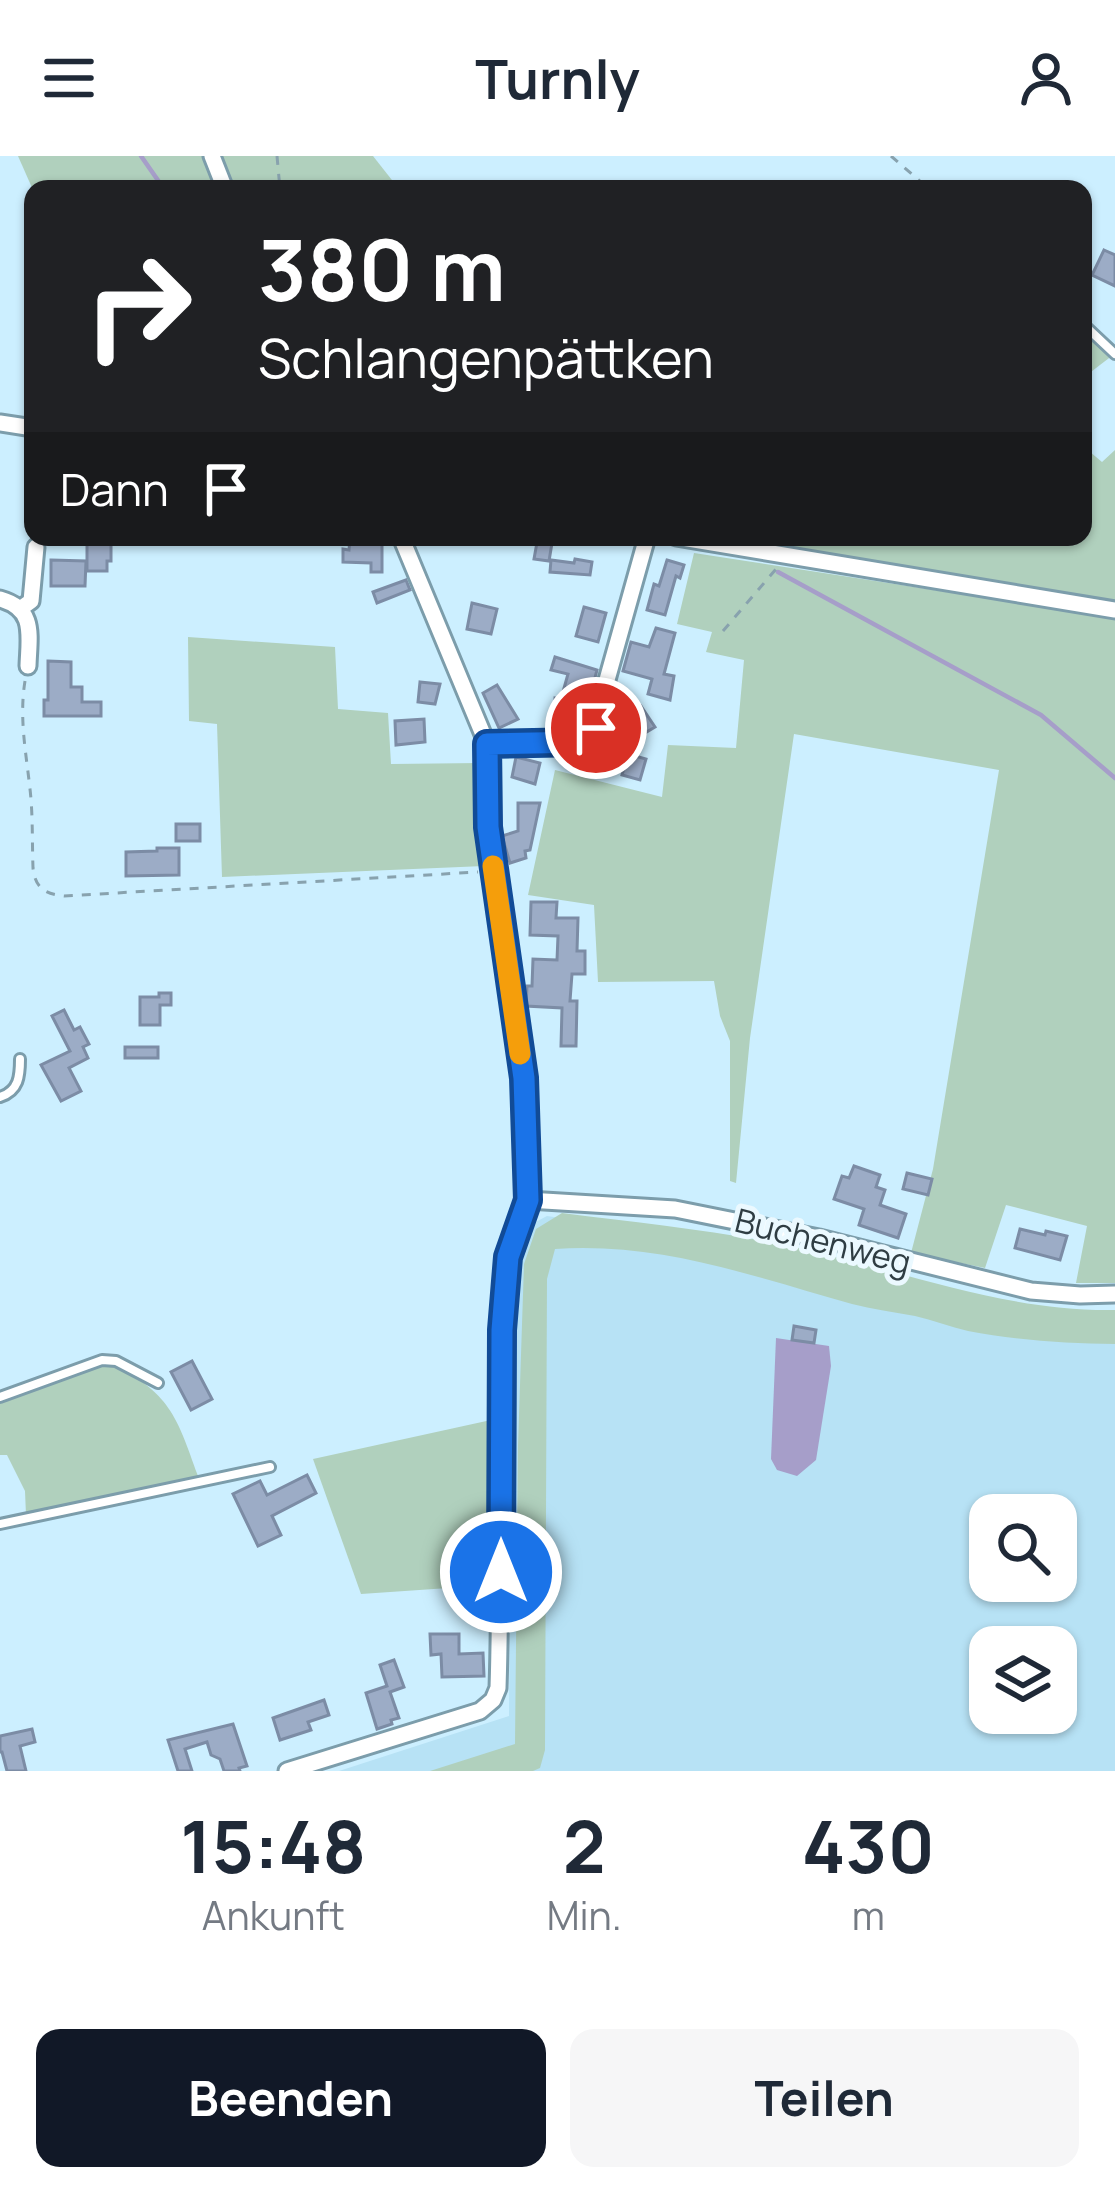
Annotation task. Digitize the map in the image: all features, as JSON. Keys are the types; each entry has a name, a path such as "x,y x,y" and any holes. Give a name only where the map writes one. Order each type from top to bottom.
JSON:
{"street":[{"path":"20,609 31,602 35,546"},
{"path":"287,1771 479,1711 499,1688 502,1330 508,1257 528,1200 524,1078 488,827 487,744 405,546"},
{"path":"487,744 584,742 591,737 644,546"},
{"path":"729,546 1115,610"},
{"path":"0,599 15,603 25,614 30,630 28,666"},
{"name":"Buchenweg","path":"528,1200 675,1209 819,1238 1030,1291 1115,1294"}],"lane":[{"path":"1092,333 1115,354"},
{"path":"0,1097 20,1078 20,1059"},
{"path":"0,1397 102,1360 116,1361 158,1383"},
{"path":"0,1524 270,1467"}],"path":[{"path":"891,156 919,180"},
{"path":"723,631 788,556"},
{"path":"28,666 22,720 34,880 49,894 481,872 495,880"}],"shaded area":[{"path":"547,1216 672,1234 1115,1330 1115,1771 339,1771 509,1716 512,1349 518,1259 528,1226"},
{"path":"776,1338 829,1346 831,1366 816,1460 797,1476 777,1470 771,1459"}],"green space":[{"path":"18,156 206,156 215,180 29,180"},
{"path":"217,156 373,156 392,180 226,180"},
{"path":"1092,336 1113,355 1092,371"},
{"path":"1115,450 1115,604 756,546 1092,546 1092,454 1102,462"},
{"path":"694,553 1115,618 1115,1283 1076,1283 1087,1226 1006,1205 985,1268 911,1253 933,1169 999,770 794,734 750,1038 736,1183 730,1181 730,1041 714,981 598,982 594,905 528,895 555,770 662,797 668,745 736,748 744,660 706,652 712,632 677,624"},
{"path":"188,637 335,647 338,709 388,713 391,764 480,763 484,866 222,877 217,724 189,721"},
{"path":"562,1213 770,1242 1034,1304 1115,1310 1115,1344 968,1331 669,1256 555,1249 547,1279 545,1750 540,1768 533,1771 430,1771 515,1744 524,1264 536,1229"},
{"path":"111,1363 159,1396 183,1437 198,1476 26,1515 25,1491 7,1455 0,1455 0,1400"},
{"path":"491,1420 492,1585 361,1594 313,1459"}],"building":[{"path":"1104,250 1115,255 1115,286 1092,275"},
{"path":"87,546 111,546 107,571 87,571"},
{"path":"349,546 382,546 382,572 371,572 371,563 343,562 343,549"},
{"path":"536,546 552,546 549,561 534,559"},
{"path":"575,559 592,562 590,575 550,572 551,560 574,563"},
{"path":"51,560 86,561 85,586 51,586"},
{"path":"667,560 684,565 665,615 647,610"},
{"path":"406,580 410,590 377,603 373,592"},
{"path":"472,603 497,609 491,634 467,629"},
{"path":"584,607 606,613 598,642 576,636"},
{"path":"656,628 675,633 664,674 674,676 670,700 648,694 652,679 623,671 631,642 649,647"},
{"path":"555,657 597,670 591,693 581,691 577,729 557,729 555,698 561,699 568,674 551,670"},
{"path":"48,661 71,662 71,687 82,687 82,702 101,702 101,716 44,716"},
{"path":"420,682 440,684 435,704 418,702"},
{"path":"497,685 518,719 499,728 483,693"},
{"path":"641,706 655,727 640,736 627,716"},
{"path":"424,719 425,742 396,745 395,721"},
{"path":"628,754 646,759 640,780 622,775"},
{"path":"516,757 540,763 535,784 512,777"},
{"path":"518,803 540,803 526,858 510,863 502,836 518,831"},
{"path":"176,824 200,824 200,841 176,841"},
{"path":"179,848 179,875 126,876 126,852"},
{"path":"531,902 557,902 556,918 578,918 577,951 585,951 585,974 572,974 576,1046 561,1046 562,1008 526,1006 533,959 557,960 558,936 530,935"},
{"path":"159,993 171,993 171,1005 160,1005 160,1025 140,1025 140,997 159,997"},
{"path":"64,1010 74,1030 80,1027 89,1044 83,1047 88,1058 69,1068 81,1091 61,1101 41,1065 70,1051 52,1016"},
{"path":"125,1047 158,1047 158,1058 125,1058"},
{"path":"854,1166 880,1175 876,1187 885,1190 880,1205 906,1214 898,1238 859,1225 864,1209 834,1199 842,1176 849,1178"},
{"path":"907,1173 932,1179 928,1195 903,1189"},
{"path":"1020,1229 1067,1236 1060,1260 1015,1248"},
{"path":"794,1326 816,1330 814,1343 792,1340"},
{"path":"192,1361 212,1399 191,1410 171,1372"},
{"path":"307,1475 316,1493 272,1516 281,1535 258,1546 233,1494 260,1481 267,1495"},
{"path":"430,1634 459,1634 459,1654 483,1653 484,1676 442,1677 441,1654 431,1655"},
{"path":"394,1660 404,1687 390,1692 399,1718 377,1729 366,1693 387,1686 380,1665"},
{"path":"324,1700 329,1715 308,1722 311,1730 280,1740 273,1718"},
{"path":"233,1724 247,1766 224,1771 207,1742 185,1749 192,1771 178,1771 168,1740"},
{"path":"32,1729 35,1742 20,1746 26,1771 7,1771 0,1736"}],"waterway":[{"path":"141,156 158,180"},
{"path":"778,572 1041,715 1115,778"}],"slow traffic":[{"path":"493,866 520,1054"}],"route":[{"path":"501,1572 502,1330 508,1257 528,1200 524,1078 488,827 487,744 584,742 596,728"}]}
